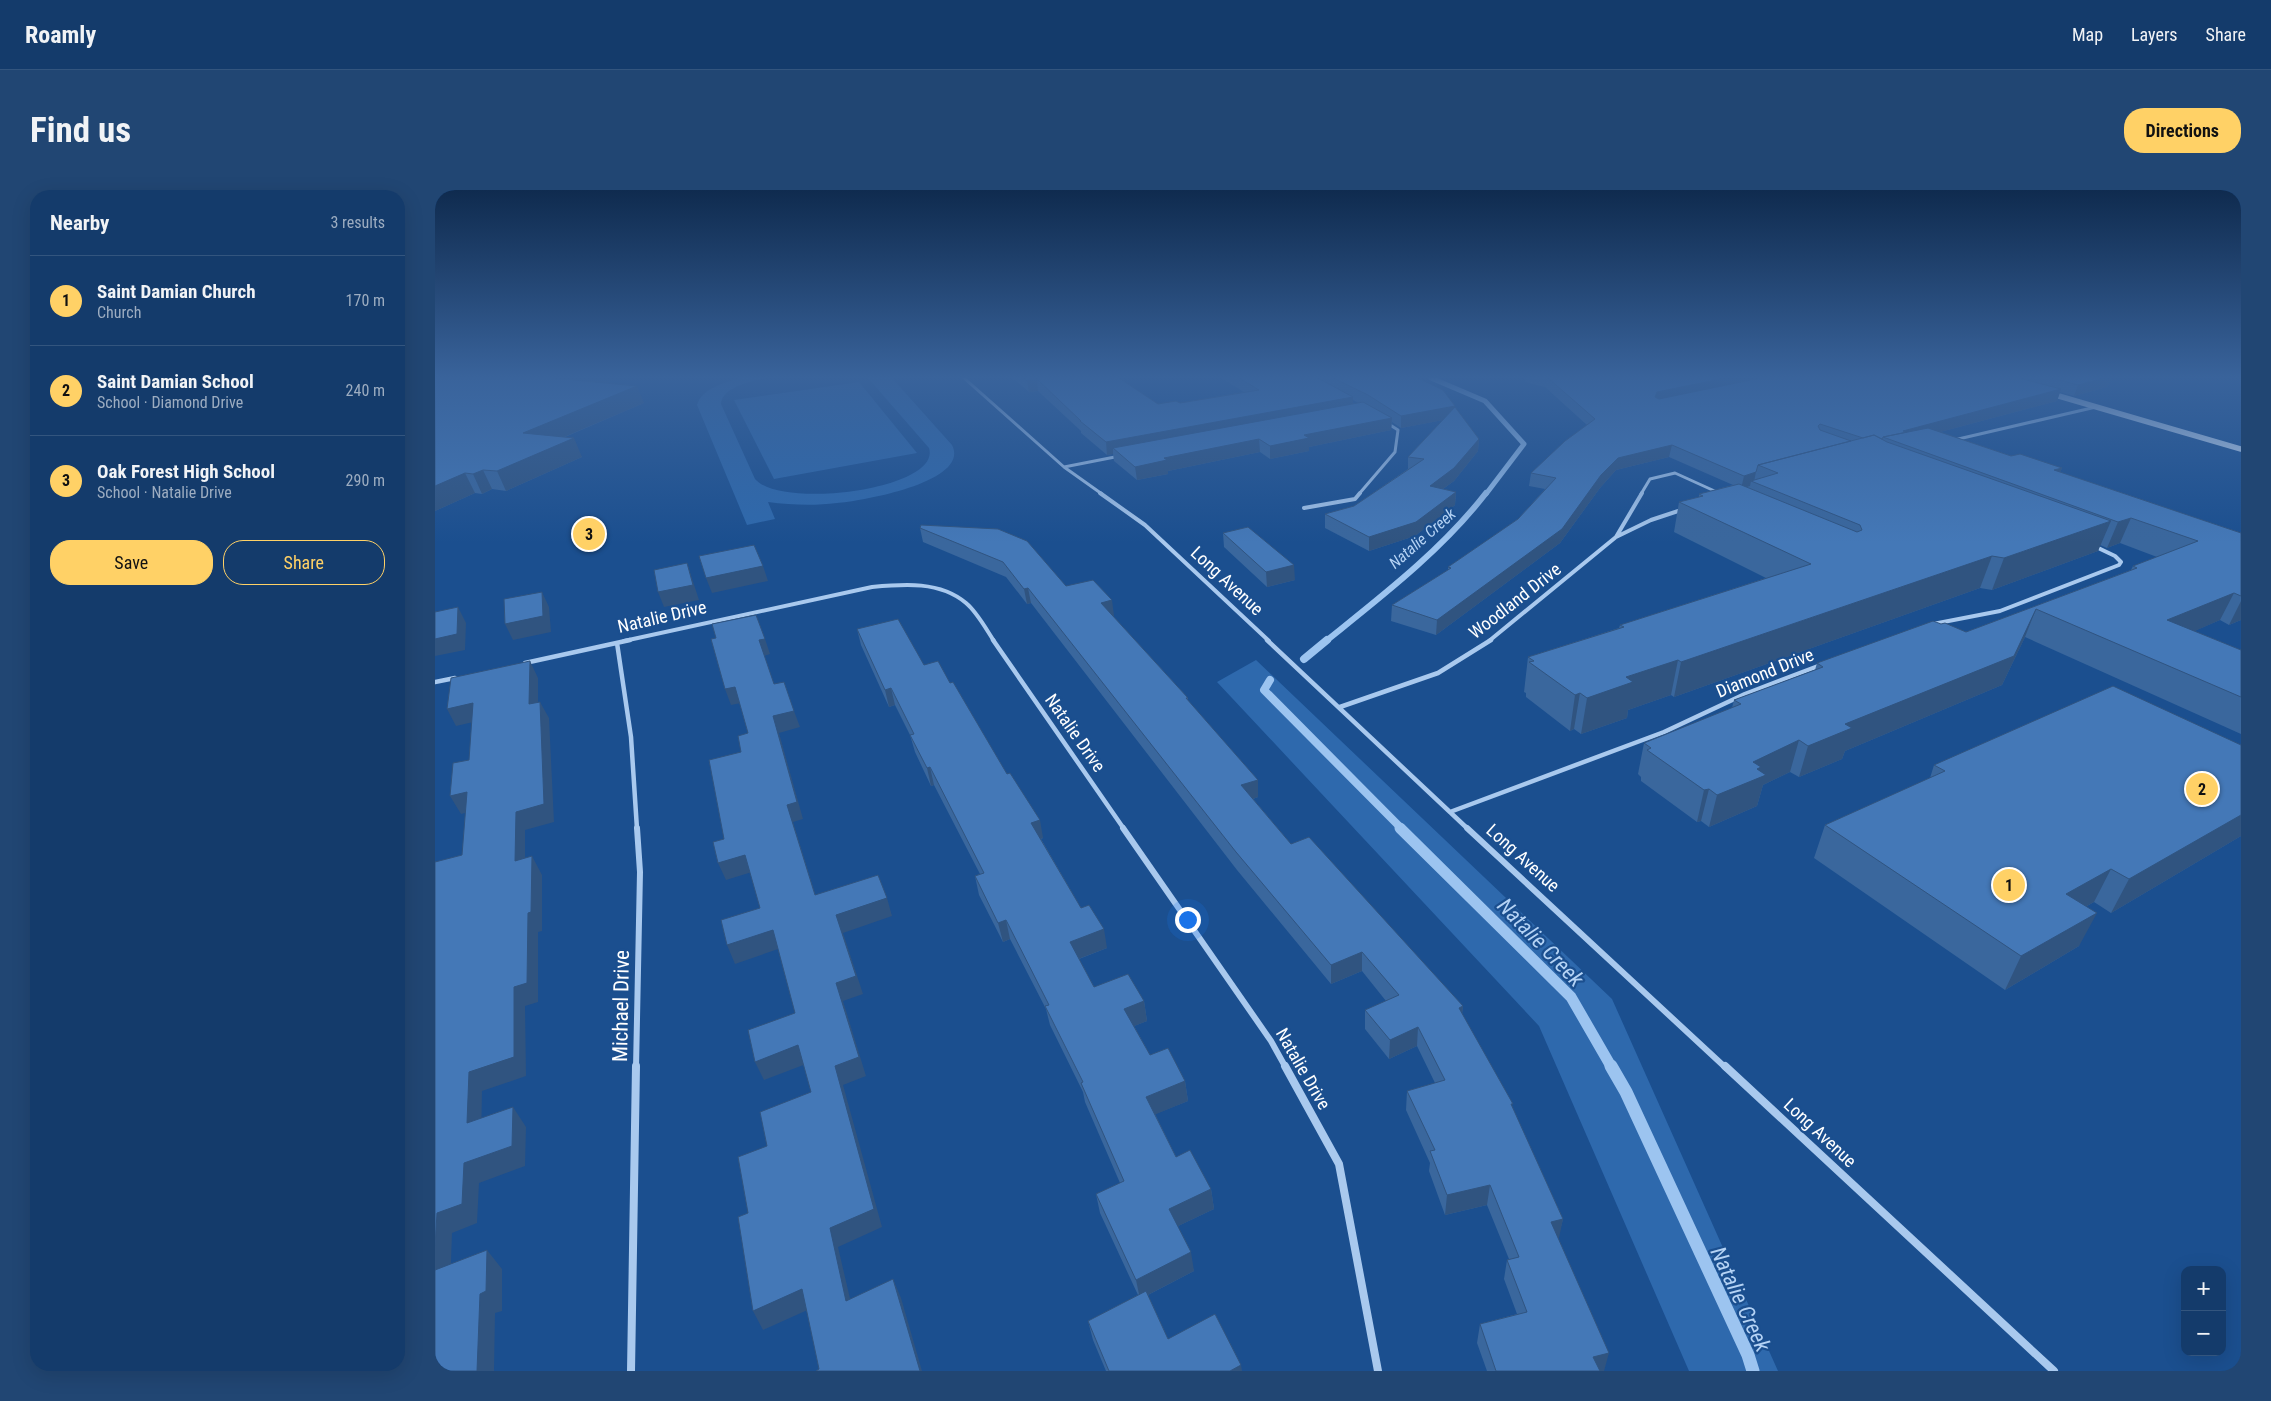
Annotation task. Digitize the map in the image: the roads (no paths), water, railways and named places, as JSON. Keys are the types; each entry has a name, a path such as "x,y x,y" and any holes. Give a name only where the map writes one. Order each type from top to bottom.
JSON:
{"street":[{"name":"Long Avenue","path":"1026,433 1064,466 1145,525 1450,812 2054,1371"},
{"path":"1304,508 1355,498 1395,452 1398,433"},
{"path":"1952,440 1982,433"},
{"path":"2188,433 2240,448"},
{"path":"1064,466 1123,456"},
{"name":"Woodland Drive","path":"1616,537 1651,479 1675,473 1727,496"},
{"name":"Woodland Drive","path":"1340,707 1438,673 1499,635 1616,537 1651,520 1686,508"},
{"path":"1929,626 2000,610 2112,570 2121,562 2115,556 2093,546"},
{"name":"Natalie Drive","path":"521,664 855,590 887,585 939,588 953,593 968,604 1271,1041 1339,1164 1378,1371"},
{"name":"Michael Drive","path":"617,643 631,737 639,872 631,1371"},
{"name":"Diamond Drive","path":"1450,812 1664,732 1745,694 1825,663"},
{"path":"435,682 464,676"}],"waterway":[{"name":"Natalie Creek","path":"1486,494 1524,444 1514,433"},
{"name":"Natalie Creek","path":"1326,641 1411,572 1469,514 1486,493"},
{"name":"Natalie Creek","path":"1304,659 1327,640"},
{"name":"Natalie Creek","path":"1270,680 1264,690 1402,829"},
{"name":"Natalie Creek","path":"1400,828 1571,997 1612,1068"},
{"name":"Natalie Creek","path":"1611,1066 1626,1092 1748,1355 1753,1371"}],"place":[{"name":"Oak Forest High School","path":"589,534"},
{"name":"Saint Damian School","path":"2202,789"},
{"name":"Saint Damian Church","path":"2009,885"}]}
